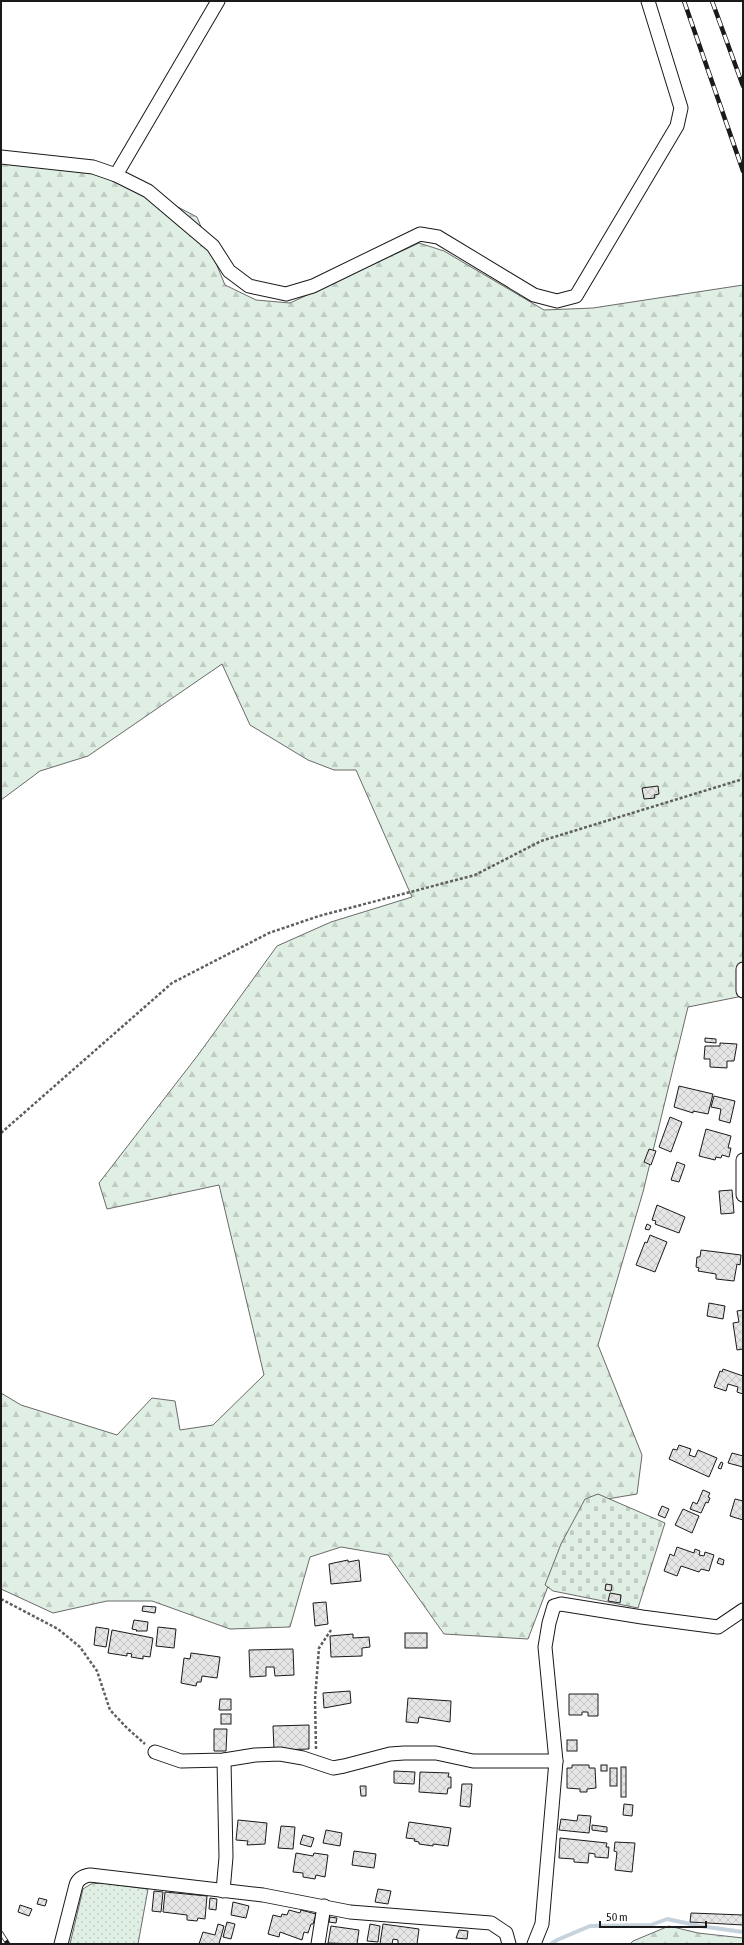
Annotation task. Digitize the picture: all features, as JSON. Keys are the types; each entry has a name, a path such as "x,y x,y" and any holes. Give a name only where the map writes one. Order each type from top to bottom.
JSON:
{"street":[{"path":"116,175 218,1"},
{"path":"1,157 93,167 116,175 148,191 213,246 229,271 249,286 286,294 313,286 420,234 438,237 534,294 557,301 576,296 677,126 681,108 648,1"},
{"path":"743,969 743,991"},
{"path":"743,1160 743,1195"},
{"path":"534,1944 542,1924 556,1761 545,1647 548,1623 554,1606 561,1604 642,1618 718,1626 743,1610"},
{"path":"155,1752 181,1761 224,1760 255,1755 280,1754 316,1762 328,1767 339,1767 390,1754 404,1753 436,1753 473,1761 556,1761"},
{"path":"223,1891 226,1841 224,1760"},
{"path":"61,1944 77,1881 84,1876 90,1875 263,1895 350,1912 491,1923 506,1933 509,1944"},
{"path":"318,1944 324,1906"}],"path":[{"path":"1,1133 172,983 269,932 319,916 475,875 541,841 743,779"},
{"path":"1,1599 58,1629 80,1647 97,1671 110,1710 127,1728 155,1752"},
{"path":"316,1762 315,1699 319,1648 331,1630"}],"green space":[{"path":"1,153 113,173 197,217 225,285 256,300 290,303 419,243 444,251 544,310 593,308 743,285 743,996 688,1007 643,1192 598,1345 642,1455 637,1494 589,1502 561,1552 528,1639 444,1634 388,1555 341,1547 310,1557 290,1627 230,1629 152,1601 107,1601 53,1613 1,1589 1,1393 21,1405 117,1435 152,1398 175,1401 180,1430 213,1425 264,1375 219,1185 107,1209 99,1183 198,1055 277,946 331,922 412,897 356,770 334,770 308,760 250,725 222,664 88,756 40,771 1,800"},
{"path":"598,1494 665,1523 638,1608 553,1591 545,1585 561,1544 585,1499"},
{"path":"102,1883 148,1889 138,1944 70,1944 83,1889 91,1884"},
{"path":"669,1926 698,1933 743,1938 743,1944 630,1944 633,1941"}],"building":[{"path":"658,786 659,794 654,795 655,798 644,799 642,788"},
{"path":"705,1038 716,1039 716,1043 705,1042"},
{"path":"720,1043 737,1044 734,1061 727,1061 727,1068 710,1067 710,1059 704,1059 705,1046 720,1046"},
{"path":"679,1086 713,1094 708,1114 693,1111 693,1113 674,1107"},
{"path":"714,1096 735,1101 730,1123 719,1120 721,1109 711,1107"},
{"path":"670,1117 682,1122 671,1152 659,1147"},
{"path":"706,1129 731,1136 728,1148 731,1148 729,1157 722,1155 721,1158 716,1157 715,1160 699,1156"},
{"path":"649,1149 656,1151 651,1165 644,1162"},
{"path":"677,1162 685,1165 679,1182 671,1180"},
{"path":"732,1190 734,1213 721,1214 719,1191"},
{"path":"657,1205 685,1217 679,1233 655,1224 656,1221 652,1220"},
{"path":"647,1224 651,1226 649,1230 645,1229"},
{"path":"650,1235 667,1242 655,1272 636,1265 645,1242 647,1243"},
{"path":"701,1250 741,1255 740,1265 737,1264 734,1281 716,1279 716,1274 698,1271 699,1268 696,1267 697,1257 700,1257"},
{"path":"709,1303 725,1306 723,1319 707,1316"},
{"path":"743,1310 743,1349 737,1350 733,1323 739,1322 737,1311"},
{"path":"723,1369 743,1376 743,1394 737,1392 738,1387 728,1384 726,1391 714,1387 720,1371 722,1372"},
{"path":"679,1445 691,1449 689,1455 695,1457 698,1450 717,1458 709,1477 669,1459 673,1449 677,1450"},
{"path":"732,1453 743,1456 743,1467 728,1463"},
{"path":"721,1462 723,1463 721,1469 718,1468"},
{"path":"703,1490 710,1493 708,1497 710,1498 708,1503 706,1502 701,1513 690,1509 693,1502 697,1504"},
{"path":"735,1499 743,1501 743,1520 730,1516"},
{"path":"662,1506 669,1509 665,1518 658,1515"},
{"path":"683,1509 699,1516 692,1533 675,1525"},
{"path":"677,1547 694,1553 695,1549 700,1551 699,1555 704,1556 705,1552 714,1555 709,1571 701,1569 699,1572 681,1566 677,1576 664,1571 670,1554 674,1556"},
{"path":"719,1558 724,1560 723,1565 717,1563"},
{"path":"348,1560 348,1562 359,1560 361,1581 331,1584 329,1564"},
{"path":"606,1584 612,1585 611,1591 605,1590"},
{"path":"610,1593 621,1595 620,1603 608,1601"},
{"path":"326,1602 328,1624 315,1626 313,1603"},
{"path":"143,1606 156,1607 155,1613 142,1611"},
{"path":"134,1620 148,1622 147,1631 136,1631 137,1630 132,1629"},
{"path":"96,1627 109,1629 106,1647 94,1645"},
{"path":"158,1627 176,1629 174,1648 156,1646"},
{"path":"112,1630 153,1638 150,1657 143,1656 143,1659 131,1657 132,1654 127,1653 127,1656 108,1653"},
{"path":"405,1633 427,1633 427,1648 405,1648"},
{"path":"353,1634 353,1638 369,1637 370,1647 362,1648 362,1656 331,1657 330,1636"},
{"path":"293,1649 294,1675 275,1676 274,1667 266,1667 266,1676 250,1677 249,1650"},
{"path":"191,1653 220,1657 217,1678 202,1676 201,1682 197,1682 196,1686 181,1683 184,1658 190,1659"},
{"path":"350,1691 351,1703 324,1708 323,1693"},
{"path":"569,1694 598,1694 598,1716 588,1716 588,1712 582,1712 582,1715 569,1715"},
{"path":"408,1698 451,1701 450,1722 419,1717 418,1723 406,1722"},
{"path":"220,1699 231,1699 231,1710 219,1710"},
{"path":"221,1714 231,1714 231,1724 221,1724"},
{"path":"309,1725 309,1749 274,1750 273,1726"},
{"path":"214,1729 227,1729 226,1751 214,1751"},
{"path":"567,1740 577,1740 577,1751 567,1751"},
{"path":"572,1765 589,1765 589,1768 595,1768 596,1788 587,1789 587,1792 580,1792 580,1789 567,1788 567,1768 572,1768"},
{"path":"601,1765 607,1765 607,1771 601,1771"},
{"path":"621,1767 626,1767 626,1797 621,1797"},
{"path":"610,1768 617,1768 617,1786 610,1786"},
{"path":"394,1771 415,1772 414,1784 394,1783"},
{"path":"420,1772 449,1773 448,1777 451,1777 451,1788 448,1788 447,1794 419,1792"},
{"path":"462,1784 472,1784 470,1807 460,1806"},
{"path":"360,1786 366,1786 366,1796 361,1796"},
{"path":"624,1804 633,1805 632,1816 623,1815"},
{"path":"578,1815 591,1816 589,1833 559,1830 561,1819 577,1821"},
{"path":"238,1820 267,1823 265,1844 247,1845 248,1841 236,1840"},
{"path":"409,1822 451,1828 448,1846 419,1844 419,1842 414,1841 415,1839 406,1838"},
{"path":"592,1825 607,1827 607,1832 592,1830"},
{"path":"281,1826 295,1827 293,1849 278,1848"},
{"path":"326,1830 342,1833 340,1846 323,1843"},
{"path":"303,1835 314,1838 311,1847 300,1844"},
{"path":"560,1838 607,1843 606,1847 609,1847 608,1858 595,1857 595,1854 589,1853 588,1863 574,1862 574,1859 559,1858"},
{"path":"615,1842 635,1843 632,1872 615,1870 617,1852 614,1851"},
{"path":"354,1851 376,1854 374,1868 352,1865"},
{"path":"296,1853 313,1856 314,1853 328,1855 325,1877 316,1875 315,1879 303,1877 303,1873 293,1872"},
{"path":"378,1889 391,1891 388,1904 375,1902"},
{"path":"154,1891 163,1892 161,1912 152,1911"},
{"path":"165,1892 207,1896 205,1919 198,1918 197,1921 187,1920 187,1915 163,1912"},
{"path":"39,1898 47,1900 45,1906 37,1904"},
{"path":"210,1898 217,1899 216,1910 209,1909"},
{"path":"233,1902 249,1906 246,1918 231,1915"},
{"path":"20,1905 32,1909 29,1916 18,1912"},
{"path":"289,1910 300,1913 301,1910 316,1914 313,1924 311,1924 308,1933 304,1932 302,1940 280,1932 279,1937 268,1934 273,1915 281,1917 282,1914 287,1915"},
{"path":"691,1913 743,1915 743,1925 690,1922"},
{"path":"330,1917 337,1918 336,1923 329,1922"},
{"path":"227,1922 235,1924 231,1939 223,1937"},
{"path":"218,1924 224,1926 219,1944 199,1944 203,1932 215,1935"},
{"path":"370,1924 380,1926 378,1942 367,1941"},
{"path":"383,1924 419,1929 417,1944 398,1944 398,1940 393,1939 392,1944 380,1944"},
{"path":"331,1926 359,1930 357,1944 328,1943"},
{"path":"459,1930 468,1931 467,1939 456,1938"}],"waterway":[{"path":"551,1944 590,1926 651,1925 667,1919 700,1926 743,1932"}],"railway":[{"path":"684,1 743,171"},
{"path":"712,1 743,86"},
{"path":"1,1933 8,1944"}]}
